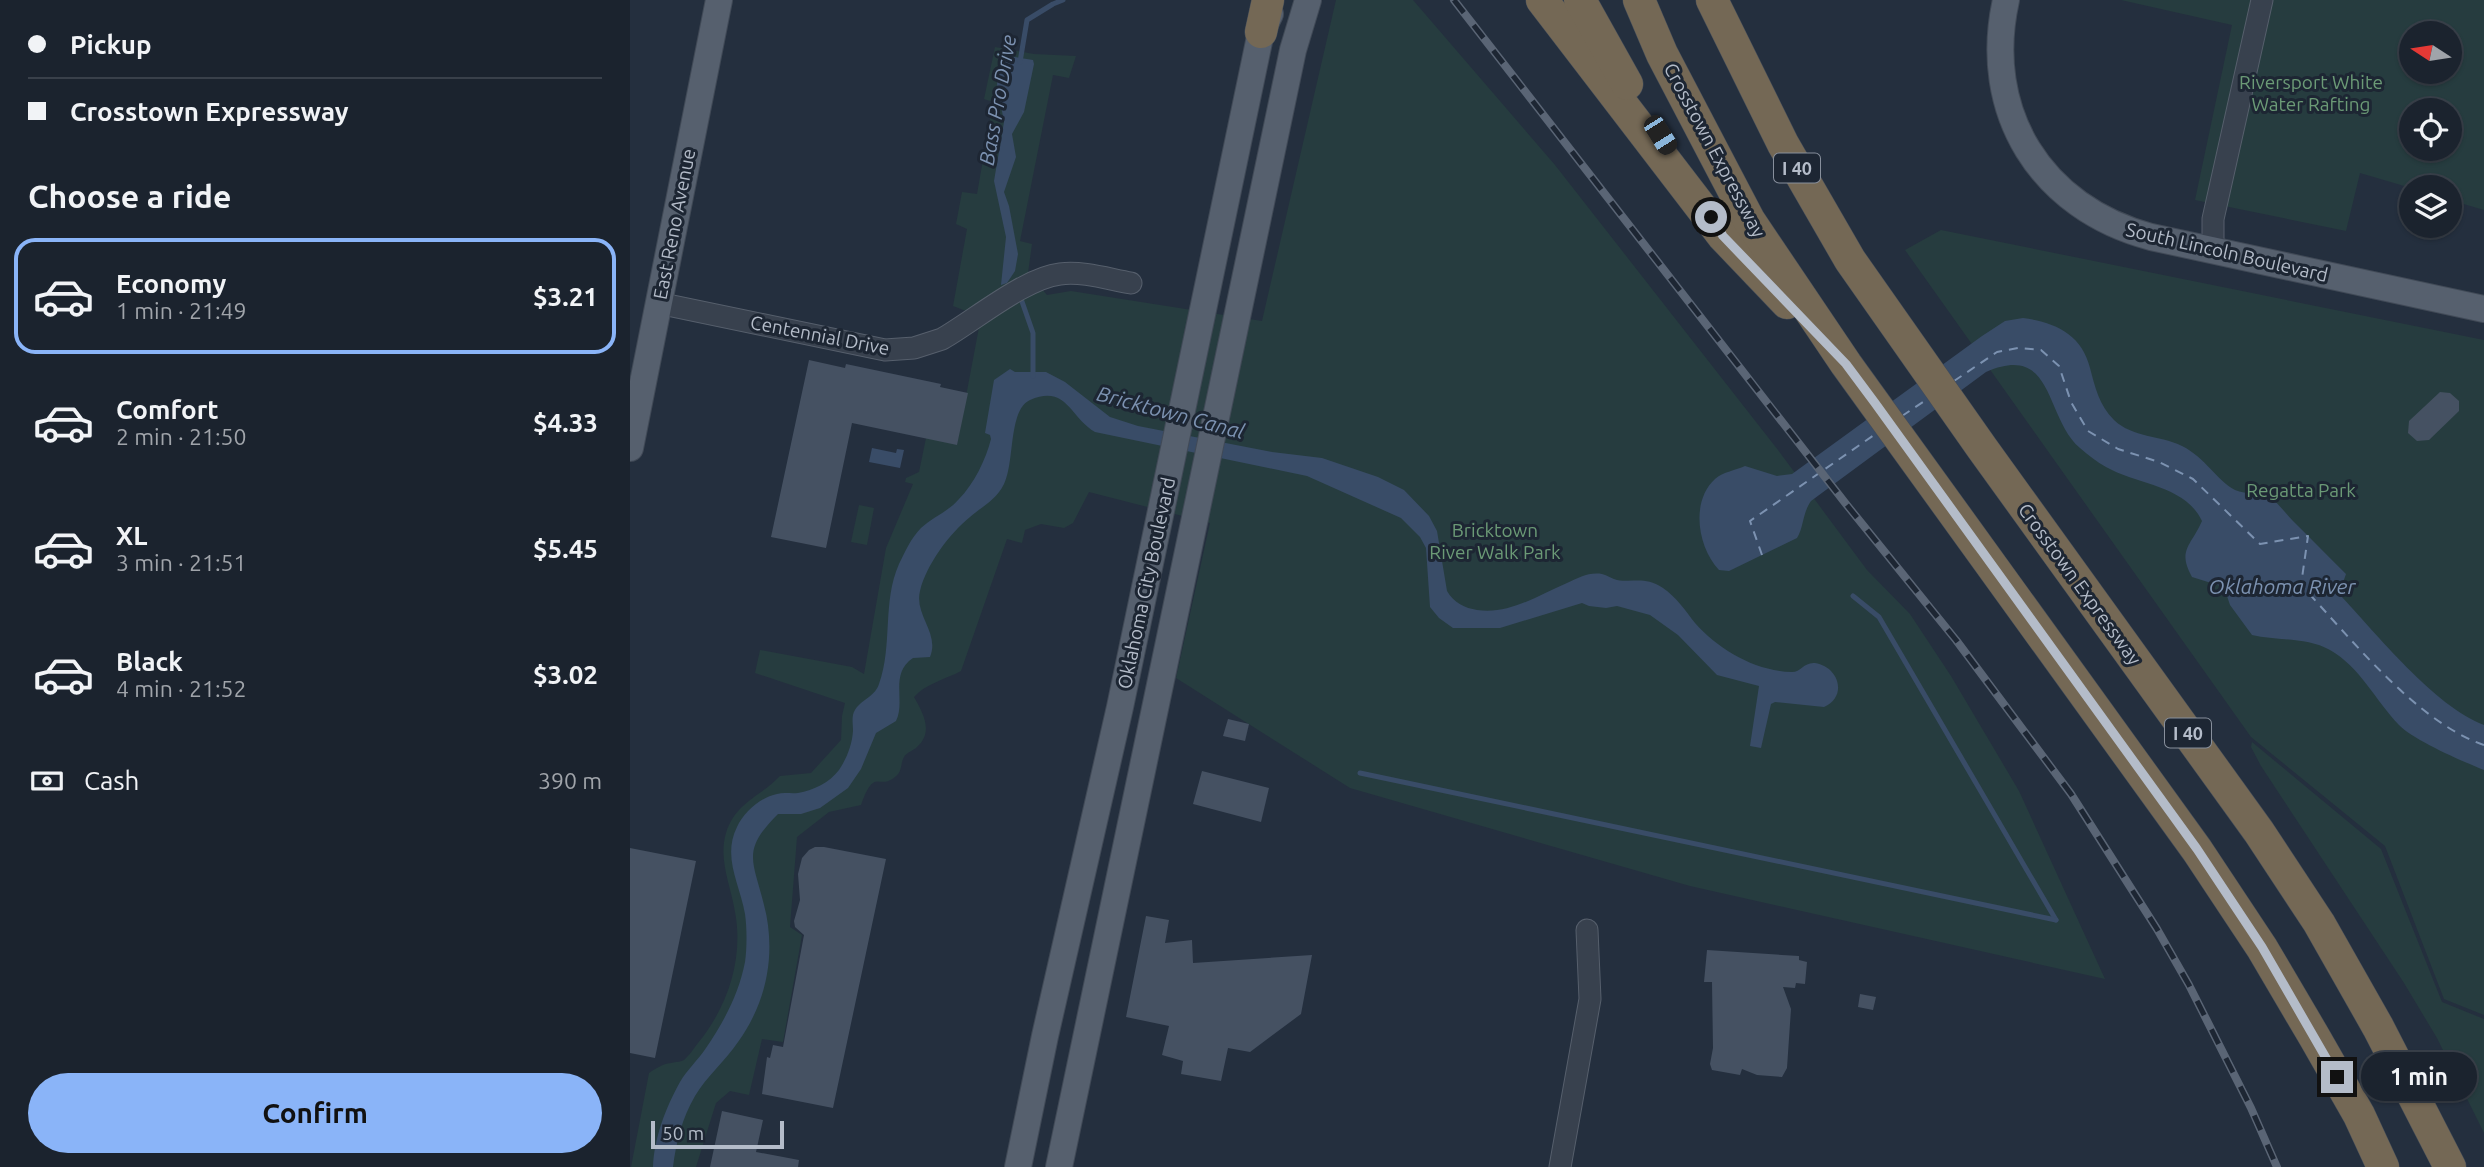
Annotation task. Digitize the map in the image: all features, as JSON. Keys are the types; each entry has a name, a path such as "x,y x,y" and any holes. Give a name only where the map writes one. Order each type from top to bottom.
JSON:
{"highway":[{"path":"1261,32 1267,0"},
{"path":"1542,0 1723,236 1846,364"},
{"path":"1580,0 1619,71 1723,236"},
{"name":"Crosstown Expressway","path":"1640,0 1662,54 1749,220 1846,364 2197,849 2262,947 2359,1115 2383,1167"},
{"name":"Crosstown Expressway","path":"1712,0 1783,144 1850,260 1982,449 2259,832 2319,923 2378,1027 2450,1167"}],"main road":[{"name":"East Reno Avenue","path":"630,448 719,0"},
{"name":"Oklahoma City Boulevard","path":"1018,1167 1152,554 1261,32 1276,0"},
{"name":"Oklahoma City Boulevard","path":"1059,1167 1293,50 1308,0"},
{"name":"South Lincoln Boulevard","path":"2006,0 1999,50 2004,92 2029,153 2065,195 2104,220 2128,231 2484,309"}],"street":[{"path":"2213,250 2213,219 2262,0"},
{"name":"Centennial Drive","path":"658,303 858,344 900,350 942,339 1038,279 1063,273 1091,275 1130,284"},
{"path":"1560,1167 1590,999 1587,930"}],"green space":[{"name":"Bricktown River Walk Park","path":"1336,0 1413,0 1555,165 1778,450 1867,570 1910,614 1951,676 2019,791 2105,979 1690,886 1350,788 1176,678 1210,523 1089,492 1073,523 1064,528 1041,524 1025,530 1022,543 1007,539 961,671 930,685 914,697 925,722 925,735 917,747 906,754 898,775 889,781 873,783 861,805 829,812 797,837 790,927 802,935 783,1042 762,1039 749,1095 730,1091 716,1103 696,1167 631,1167 649,1073 688,1056 717,1014 731,982 737,930 723,853 730,823 742,807 780,776 811,773 841,740 845,703 755,673 760,650 852,667 864,674 886,548 913,484 905,482 906,478 919,472 926,438 957,444 980,322 966,311 953,306 967,229 956,224 962,192 977,194 993,102 984,99 995,47 1034,54 1076,56 1069,78 1053,75 1020,241 1032,244 1028,273 1047,295 1071,291 1262,321"},
{"name":"Riversport White Water Rafting","path":"2121,0 2484,0 2484,210 2462,204 2462,175 2399,175 2399,184 2360,173 2346,231 2195,200 2232,25"},
{"name":"Regatta Park","path":"1941,230 2484,340 2484,1015 2444,999 2385,846 2251,737 1905,250"},
{"path":"859,505 874,508 867,545 851,542"},
{"path":"2252,742 2381,849 2442,1002 2484,1019 2484,1133 2437,1038 2404,983 2261,766 2251,747"}],"water":[{"path":"1002,55 1033,60 1034,64 1024,112 1012,134 1016,157 1004,192 1018,254 1015,271 1007,283 1001,285 1006,237 994,181 1004,122 997,84"},
{"name":"Oklahoma River","path":"2023,318 2056,327 2081,346 2101,402 2121,426 2182,446 2235,490 2267,496 2277,503 2346,574 2339,594 2388,648 2426,686 2465,716 2484,725 2484,770 2439,750 2406,731 2350,666 2330,650 2302,641 2252,635 2230,605 2224,587 2192,577 2186,560 2187,548 2202,521 2194,509 2173,493 2119,473 2083,451 2068,435 2037,375 2025,367 2008,365 1986,372 1811,501 1797,538 1729,571 1719,570 1706,550 1700,525 1702,500 1715,479 1745,466 1777,476 1792,474 1982,336 2005,321"},
{"path":"1010,369 1015,372 1046,372 1065,382 1110,417 1138,426 1272,452 1322,458 1378,477 1404,490 1429,516 1437,531 1447,591 1456,602 1464,606 1477,610 1501,610 1592,574 1602,574 1623,581 1650,582 1668,592 1715,642 1751,663 1778,671 1795,672 1805,665 1815,663 1830,670 1838,682 1836,696 1824,707 1775,702 1771,704 1761,748 1750,746 1759,686 1717,675 1678,635 1650,615 1617,606 1606,608 1582,603 1500,628 1453,628 1430,607 1426,548 1420,537 1401,518 1307,476 1095,432 1060,399 1042,396 1030,400 1018,414 1007,474 1001,490 947,541 933,560 923,581 920,608 930,632 932,648 930,657 913,658 902,672 896,721 876,733 861,769 848,788 820,808 801,814 778,814 754,847 754,866 766,913 769,939 763,992 743,1035 690,1104 680,1131 673,1167 653,1167 658,1134 670,1102 683,1078 719,1028 735,996 745,962 746,920 731,849 737,827 749,811 765,798 815,788 831,779 842,765 852,741 855,710 879,684 886,654 891,593 899,564 917,532 955,503 974,479 991,439 990,435 985,433 994,380"},
{"path":"872,448 896,453 897,449 904,450 900,468 869,462"}],"building":[{"path":"809,360 845,368 846,364 941,384 940,387 968,393 957,445 852,423 826,548 771,537"},
{"path":"2440,392 2450,393 2459,401 2459,411 2429,440 2417,441 2408,433 2409,421"},
{"path":"1228,719 1249,724 1245,741 1223,736"},
{"path":"1202,771 1269,788 1261,822 1193,804"},
{"path":"815,847 886,859 833,1108 762,1094 767,1057 770,1058 773,1045 783,1047 804,935 795,927 794,921 800,900 798,874 802,858"},
{"path":"630,848 696,861 655,1058 630,1053"},
{"path":"1146,916 1169,920 1165,943 1192,940 1193,963 1312,955 1301,1014 1250,1052 1228,1048 1221,1081 1181,1074 1183,1061 1162,1055 1169,1026 1126,1017"},
{"path":"1707,950 1799,956 1799,960 1807,962 1805,984 1796,983 1795,988 1783,987 1791,1009 1787,1068 1782,1077 1757,1075 1742,1069 1740,1075 1712,1070 1712,982 1704,982"},
{"path":"1860,994 1876,997 1873,1010 1858,1007"},
{"path":"722,1111 763,1120 756,1152 799,1160 798,1167 710,1167"}],"waterway":[{"name":"Bass Pro Drive","path":"1020,62 1027,20 1063,0"},
{"name":"Bass Pro Drive","path":"1019,293 1033,333 1033,376"},
{"path":"1853,596 1879,617 2056,920"},
{"path":"1360,773 2056,920"}],"ferry route":[{"path":"1954,381 1997,352 2018,348 2041,350 2059,366 2071,402 2088,431 2118,449 2159,462 2193,479 2260,544 2308,536 2301,585 2385,676 2409,698 2459,734 2484,745"},
{"path":"1902,416 1929,398"},
{"path":"1762,555 1750,521 1877,433"}],"railway":[{"path":"1454,0 1846,504 1956,640 2071,794 2157,929 2189,985 2251,1108 2277,1167"}],"route":[{"path":"1711,217 1723,236 1846,364 1919,462 2197,849 2262,947 2337,1077"}],"water label":[{"name":"Bricktown Canal","path":"1171,412"}]}
